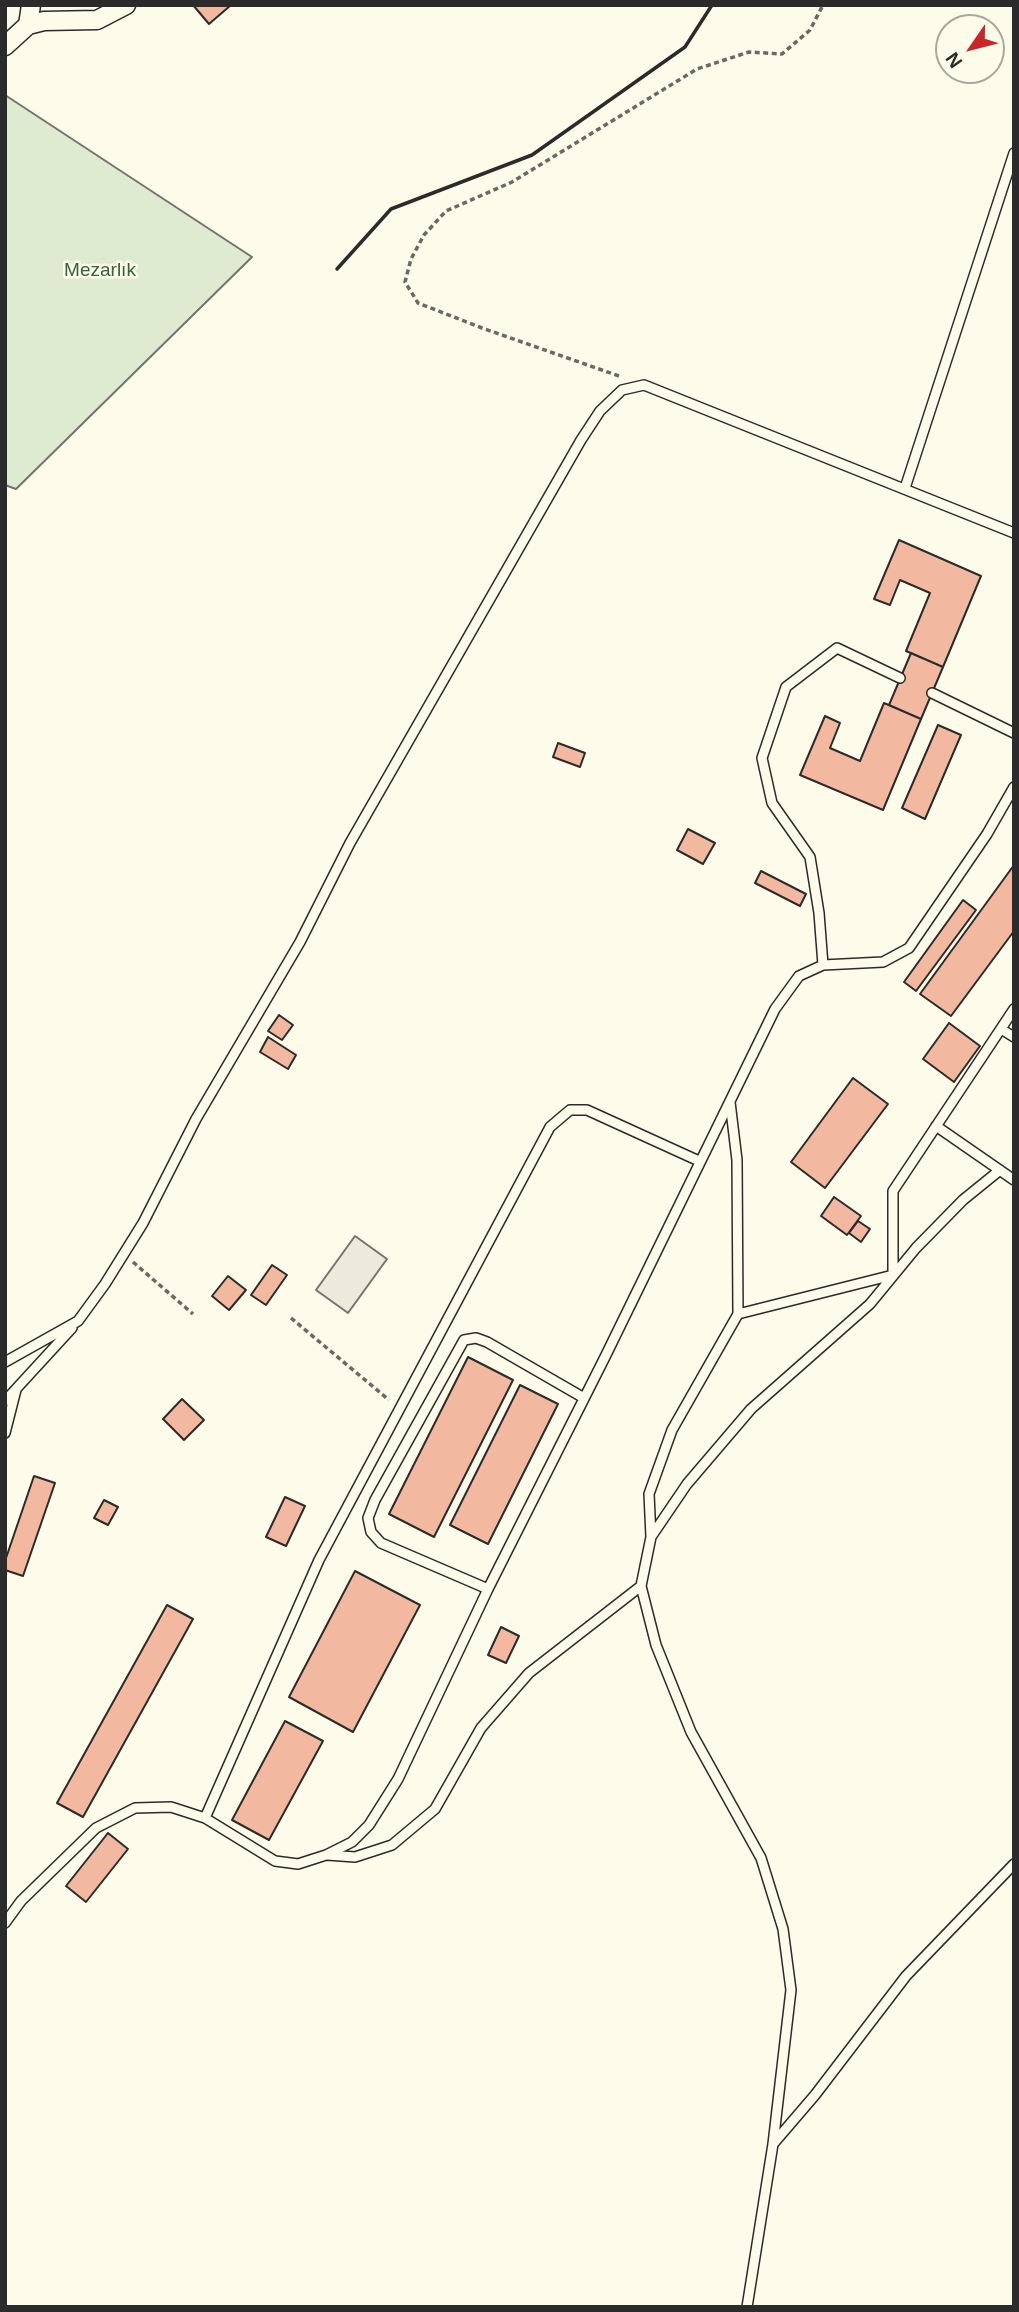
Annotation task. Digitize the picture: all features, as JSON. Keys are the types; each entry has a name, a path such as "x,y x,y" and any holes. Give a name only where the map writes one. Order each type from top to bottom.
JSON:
{"street":[{"path":"28,25 31,5"},
{"path":"5,46 28,25 44,21 97,20 126,5"}],"lane":[{"path":"905,488 1014,153"},
{"path":"5,1401 78,1321 143,1223 196,1119 300,942 351,843 581,440 600,411 622,390 644,384 1014,533"},
{"path":"823,965 819,913 810,857 772,803 762,758 786,687 837,648 900,678"},
{"path":"932,693 1014,733"},
{"path":"5,1923 21,1901 96,1828 135,1808 171,1807 205,1818 275,1861 298,1864 352,1842 369,1825 398,1779 488,1589 775,1009 799,976 823,965 883,962 909,948 987,834 1014,787"},
{"path":"893,1275 893,1191 1014,1009"},
{"path":"1001,1029 1014,1037"},
{"path":"730,1100 737,1160 738,1314 672,1430 649,1494 651,1537 641,1586 656,1646 686,1720 761,1858 783,1929 791,1990 773,2144 747,2307"},
{"path":"205,1818 318,1560 550,1127 570,1110 587,1110 699,1161"},
{"path":"936,1126 1014,1180"},
{"path":"651,1537 687,1484 751,1409 870,1304 916,1248 963,1200 1000,1170"},
{"path":"738,1314 893,1275"},
{"path":"5,1362 78,1321"},
{"path":"488,1589 381,1543 371,1532 368,1518 375,1500 464,1340 476,1338 487,1342 584,1398"},
{"path":"5,1433 16,1389"},
{"path":"326,1854 355,1857 393,1845 435,1809 481,1728 529,1673 641,1586"},
{"path":"773,2144 815,2095 906,1976 1014,1864"}],"path":[{"path":"644,384 418,303 405,282 411,258 424,235 446,211 512,181 697,69 749,52 782,54 810,30 823,5"},
{"path":"123,1254 193,1314"},
{"path":"291,1318 398,1409"}],"green space":[{"name":"Mezarlık","path":"5,95 252,257 16,489 5,485"}],"shaded area":[{"path":"355,1236 387,1259 348,1313 316,1290"}],"building":[{"path":"193,5 231,5 209,24"},
{"path":"899,540 981,576 943,667 906,651 930,593 900,580 890,605 874,599"},
{"path":"911,653 943,667 921,719 889,705"},
{"path":"884,703 921,719 883,810 800,775 825,716 840,723 830,748 860,761"},
{"path":"938,725 961,735 925,819 902,808"},
{"path":"558,743 585,753 580,767 553,757"},
{"path":"688,829 715,843 703,864 677,850"},
{"path":"1014,865 1014,931 951,1016 920,994"},
{"path":"761,871 806,894 800,906 755,883"},
{"path":"963,900 976,910 916,991 904,982"},
{"path":"279,1015 293,1025 282,1040 268,1031"},
{"path":"949,1023 980,1046 954,1082 923,1059"},
{"path":"268,1037 296,1055 288,1069 260,1052"},
{"path":"853,1078 888,1104 825,1188 791,1162"},
{"path":"834,1197 861,1216 847,1235 821,1216"},
{"path":"858,1221 870,1229 861,1242 849,1233"},
{"path":"272,1265 287,1275 266,1305 251,1295"},
{"path":"228,1276 246,1290 229,1310 212,1296"},
{"path":"468,1357 513,1380 434,1537 389,1514"},
{"path":"520,1385 558,1404 488,1544 450,1525"},
{"path":"182,1399 204,1420 184,1440 163,1419"},
{"path":"34,1476 55,1483 23,1576 5,1570 5,1561"},
{"path":"285,1497 305,1506 286,1546 266,1537"},
{"path":"104,1500 118,1507 108,1525 94,1518"},
{"path":"355,1571 420,1605 353,1732 289,1697"},
{"path":"167,1605 193,1619 83,1817 57,1803"},
{"path":"501,1627 519,1636 506,1663 488,1655"},
{"path":"285,1721 323,1741 269,1840 232,1820"},
{"path":"108,1833 128,1849 86,1902 66,1886"}],"wall":[{"path":"337,269 391,209 532,155 685,47 712,5"}]}
